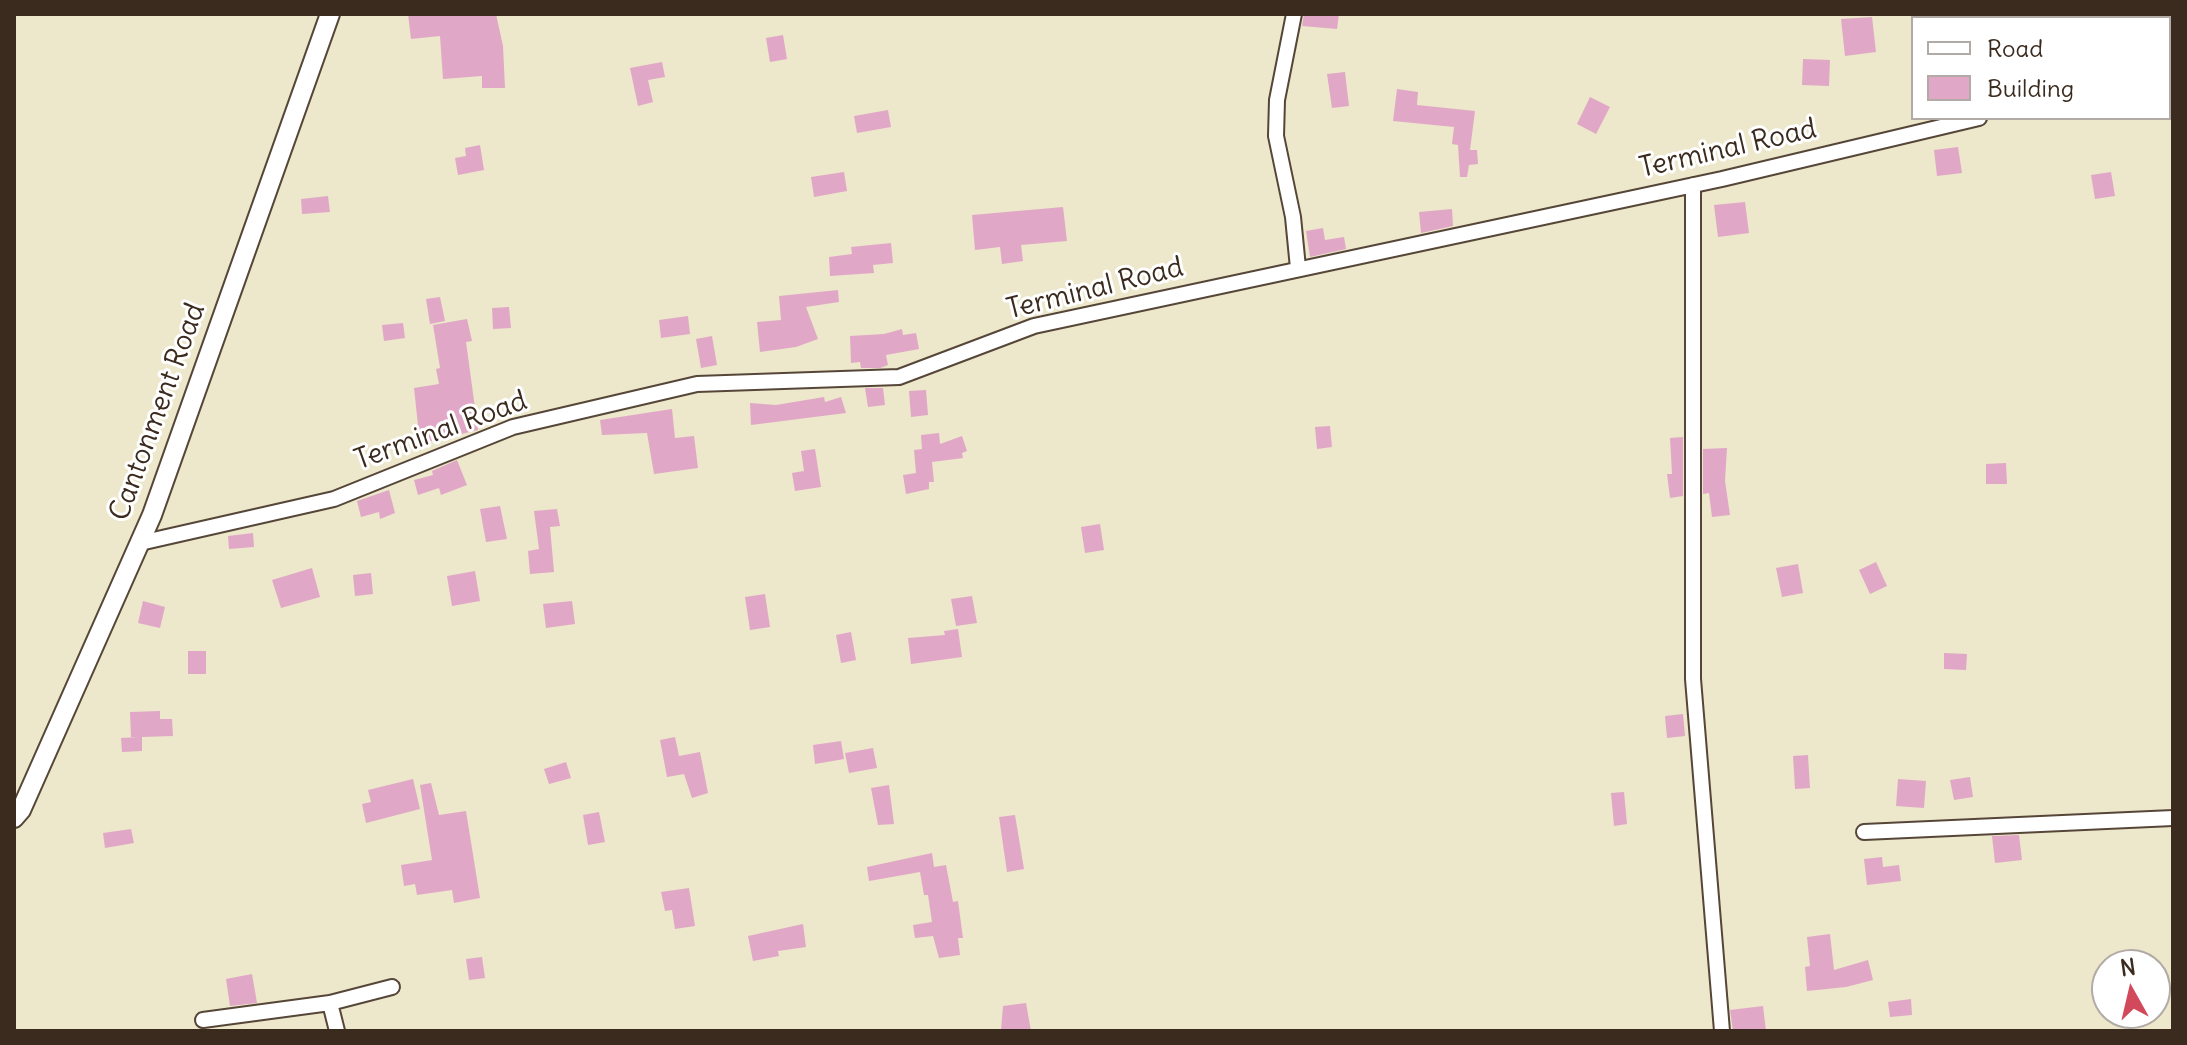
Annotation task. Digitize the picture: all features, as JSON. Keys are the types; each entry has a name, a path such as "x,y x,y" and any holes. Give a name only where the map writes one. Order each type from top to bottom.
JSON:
{"street":[{"name":"Cantonment Road","path":"18,814 140,543 330,14"},
{"path":"1294,14 1277,100 1276,136 1293,217 1298,268"},
{"name":"Terminal Road","path":"140,543 334,499 513,427 697,384 899,377 1034,326 1693,185 1970,120"},
{"path":"1693,185 1693,679 1722,1031"},
{"path":"14,832 18,814"},
{"path":"1864,832 2173,818"},
{"path":"203,1020 330,1003 392,987"},
{"path":"330,1003 337,1031"}],"building":[{"path":"408,14 496,14 503,46 505,88 482,88 482,76 443,79 440,36 411,39"},
{"path":"1304,14 1339,14 1337,29 1302,26"},
{"path":"1872,17 1876,52 1845,56 1841,19"},
{"path":"783,35 787,59 770,62 766,38"},
{"path":"1803,59 1830,60 1829,86 1802,85"},
{"path":"662,62 665,77 648,80 653,102 638,106 630,68"},
{"path":"1345,72 1349,106 1332,108 1327,74"},
{"path":"1397,89 1418,92 1417,105 1475,111 1470,150 1477,150 1478,164 1469,165 1467,177 1460,177 1458,145 1452,144 1454,127 1393,121"},
{"path":"1590,97 1610,107 1596,134 1577,124"},
{"path":"888,110 891,127 857,133 854,116"},
{"path":"480,145 484,170 458,175 455,158 466,156 465,148"},
{"path":"1958,147 1962,173 1937,176 1934,150"},
{"path":"844,172 847,191 814,197 811,177"},
{"path":"2111,172 2115,196 2095,199 2091,175"},
{"path":"328,196 330,212 302,214 301,199"},
{"path":"1745,202 1749,233 1718,237 1714,205"},
{"path":"1063,207 1067,241 1021,245 1023,261 1002,264 1000,247 975,250 972,215"},
{"path":"1452,209 1453,226 1421,233 1419,212"},
{"path":"1323,228 1325,240 1344,237 1346,249 1310,257 1306,231"},
{"path":"891,243 893,263 873,265 874,273 830,276 829,257 852,254 851,247"},
{"path":"838,290 839,302 806,307 818,339 796,347 760,352 757,322 781,320 779,296"},
{"path":"440,297 445,321 430,324 426,299"},
{"path":"509,307 511,328 493,329 492,308"},
{"path":"688,316 690,334 661,338 659,320"},
{"path":"467,319 472,341 466,342 478,430 420,444 414,388 439,384 436,369 440,368 433,325"},
{"path":"403,323 405,338 384,341 382,325"},
{"path":"902,329 903,335 916,333 919,349 886,355 888,365 880,368 861,368 860,362 851,363 850,336 884,334"},
{"path":"712,336 717,365 701,368 696,339"},
{"path":"865,388 883,388 885,405 868,407"},
{"path":"926,390 928,415 911,417 909,391"},
{"path":"824,397 825,402 841,397 846,413 751,425 750,403 776,405"},
{"path":"672,409 675,438 694,436 698,468 654,474 647,433 602,435 600,420"},
{"path":"1330,426 1332,447 1317,449 1315,427"},
{"path":"939,433 940,444 962,436 967,451 962,453 963,458 932,462 934,482 929,482 929,489 906,494 903,475 916,473 914,450 922,449 921,435"},
{"path":"1683,437 1683,496 1670,498 1667,474 1672,474 1670,438"},
{"path":"1727,448 1725,481 1730,515 1712,517 1709,493 1703,494 1703,449"},
{"path":"815,449 821,487 795,491 792,473 804,471 801,451"},
{"path":"457,460 467,485 441,495 439,488 418,495 414,480 433,475 432,471"},
{"path":"2006,463 2007,484 1986,484 1986,464"},
{"path":"389,490 395,513 380,519 379,512 361,517 357,501"},
{"path":"500,506 507,539 486,542 480,509"},
{"path":"557,509 560,526 550,527 554,572 530,574 528,551 539,549 534,511"},
{"path":"1100,524 1104,550 1085,553 1081,527"},
{"path":"253,533 254,547 229,549 228,536"},
{"path":"1876,562 1887,586 1870,594 1859,570"},
{"path":"1798,564 1803,593 1782,597 1776,568"},
{"path":"312,568 320,597 281,608 272,580"},
{"path":"475,571 480,601 452,606 447,576"},
{"path":"371,573 373,594 355,596 353,575"},
{"path":"765,594 770,627 750,630 745,597"},
{"path":"972,596 977,623 956,626 951,599"},
{"path":"143,601 165,607 160,628 138,623"},
{"path":"572,601 575,624 546,628 543,604"},
{"path":"958,629 962,657 911,664 908,638 945,635 944,631"},
{"path":"851,632 856,660 841,663 836,635"},
{"path":"188,651 206,651 206,674 188,674"},
{"path":"1944,653 1967,654 1966,670 1944,669"},
{"path":"160,711 160,719 172,719 173,736 142,737 142,751 122,752 121,738 138,737 131,737 130,712"},
{"path":"1683,714 1685,736 1667,738 1665,716"},
{"path":"675,737 679,756 700,752 708,793 692,798 684,774 667,777 660,740"},
{"path":"841,741 844,759 815,764 813,745"},
{"path":"873,748 877,768 849,773 845,753"},
{"path":"1808,755 1810,788 1795,789 1793,756"},
{"path":"566,762 571,778 549,784 544,769"},
{"path":"1970,777 1973,797 1954,800 1950,780"},
{"path":"413,779 420,809 366,823 362,804 371,802 368,790"},
{"path":"1898,779 1926,781 1924,808 1896,806"},
{"path":"431,783 439,815 466,811 480,898 454,903 452,890 417,895 415,884 404,886 401,865 432,860 420,785"},
{"path":"889,785 894,824 878,825 871,788"},
{"path":"1624,792 1627,824 1614,826 1611,793"},
{"path":"599,812 605,842 588,845 583,815"},
{"path":"1015,815 1024,869 1007,872 999,817"},
{"path":"131,829 134,843 105,848 103,833"},
{"path":"2019,835 2022,860 1995,863 1992,836"},
{"path":"932,853 934,867 946,865 953,902 958,901 963,938 958,938 960,955 939,958 933,936 915,938 913,925 932,922 928,895 924,895 920,872 869,881 867,867"},
{"path":"1882,857 1883,867 1899,865 1901,881 1867,885 1864,859"},
{"path":"689,888 695,926 675,929 672,910 665,911 661,892"},
{"path":"803,924 806,947 778,951 779,956 753,961 748,936"},
{"path":"1830,934 1834,970 1868,960 1873,980 1846,987 1807,991 1805,967 1810,966 1807,937"},
{"path":"482,957 485,978 469,980 466,959"},
{"path":"252,974 257,1003 230,1006 226,979"},
{"path":"1911,999 1912,1015 1890,1017 1888,1002"},
{"path":"1026,1003 1031,1031 1001,1031 1003,1006"},
{"path":"1763,1006 1766,1031 1733,1031 1730,1010"}]}
